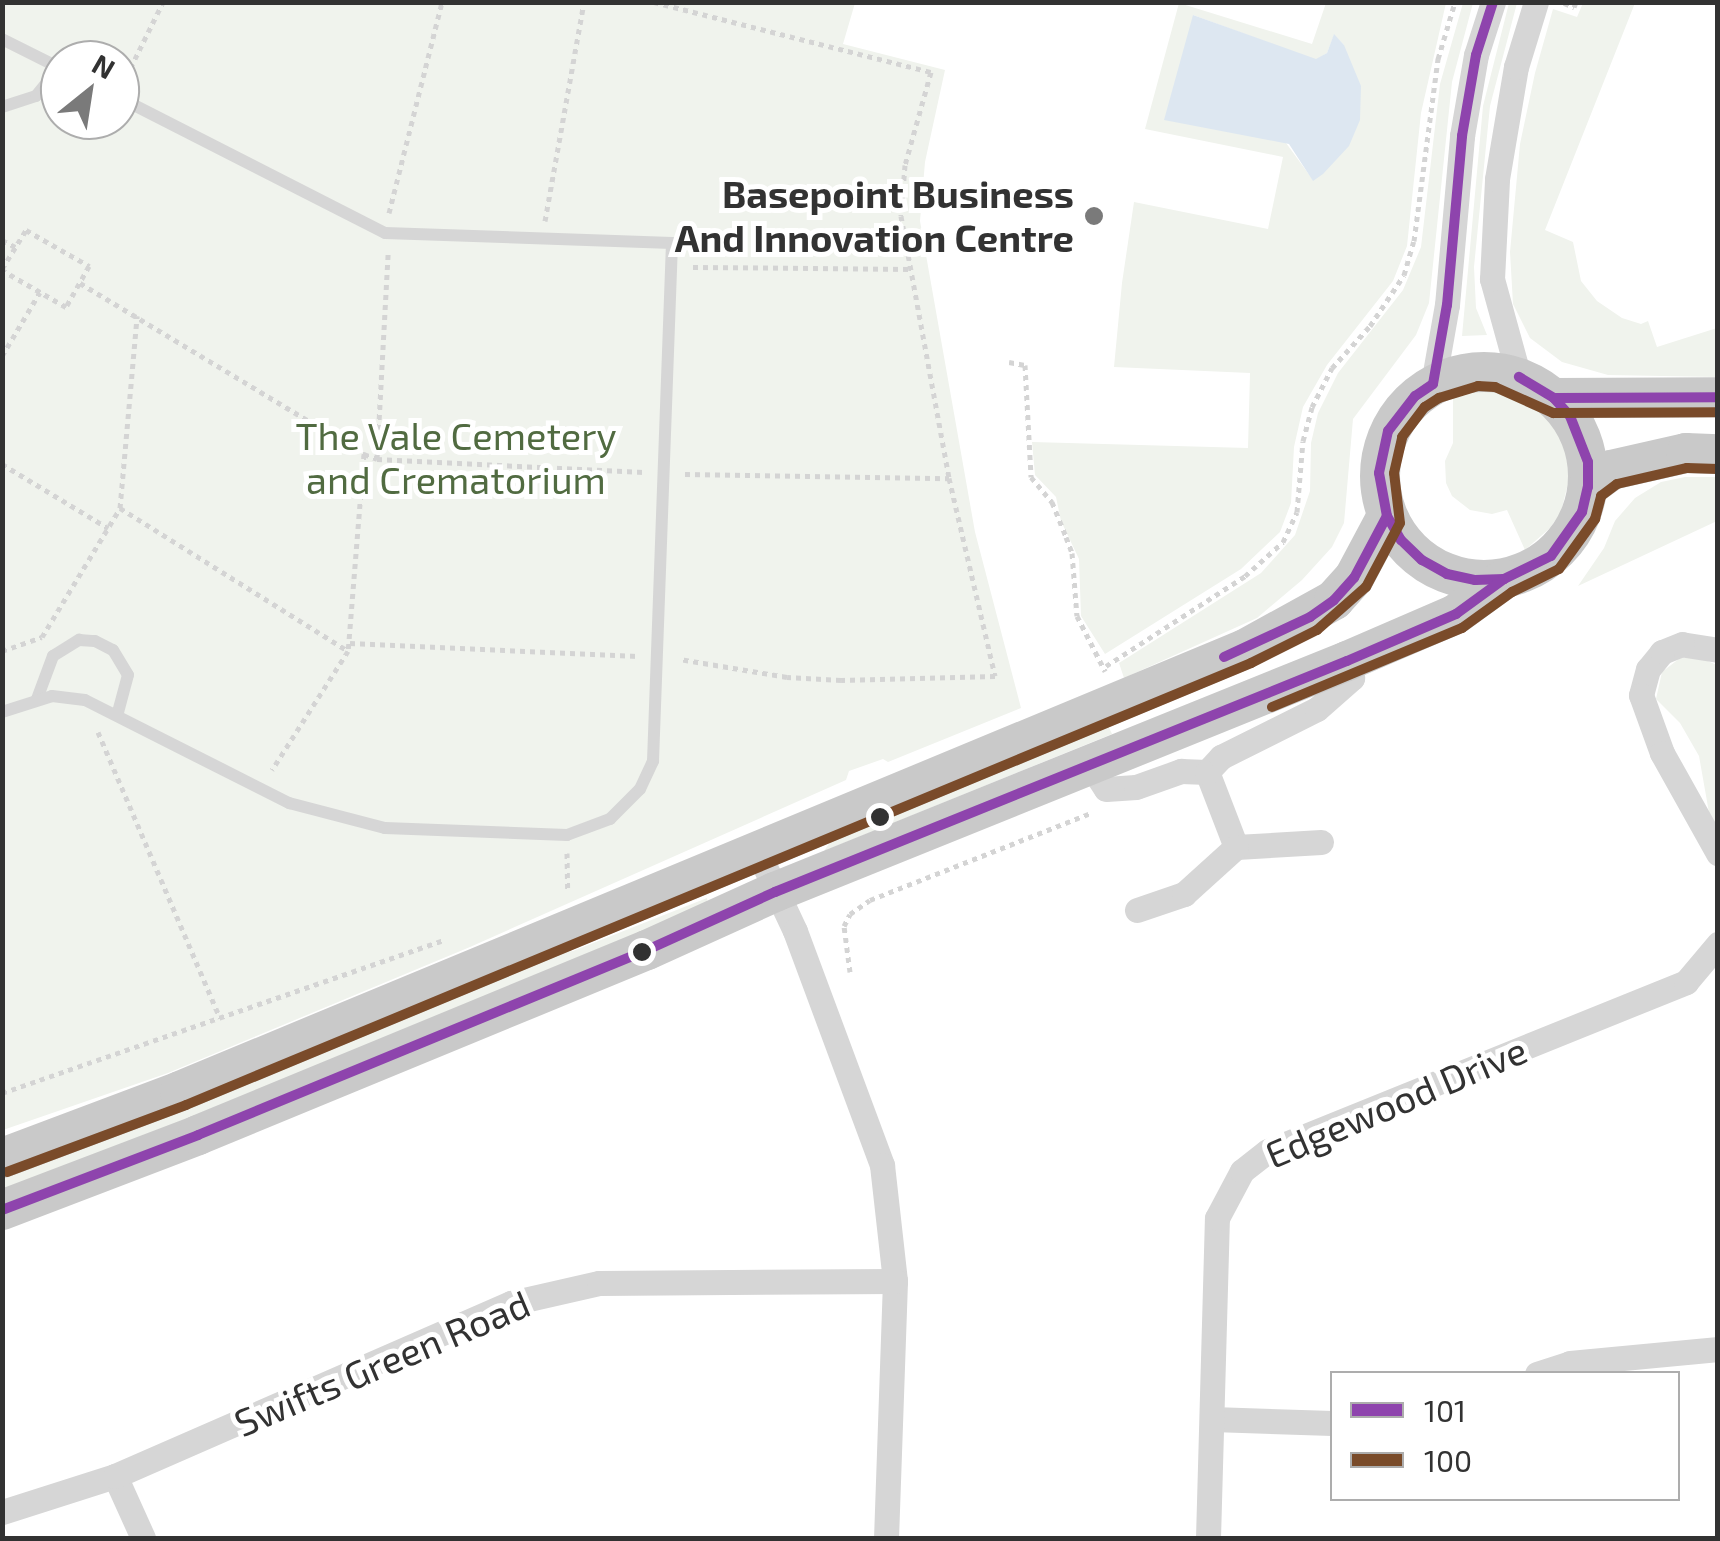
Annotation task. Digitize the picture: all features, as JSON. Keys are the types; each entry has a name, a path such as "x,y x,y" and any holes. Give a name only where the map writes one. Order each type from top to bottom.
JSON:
{"main road":[{"path":"2,1210 593,972 775,892 1456,614 1504,578 1551,556 1576,524 1588,486 1582,438 1554,398 1519,378 1476,371 1432,384 1415,396 1388,431 1379,473 1387,516 1401,540 1422,560 1447,574 1475,580 1504,578"},
{"path":"1554,398 1718,397"},
{"path":"1588,486 1612,470 1686,452 1718,454"},
{"path":"2,1158 180,1091 758,852 881,796 1245,649 1310,617 1354,578 1387,516"}],"street":[{"path":"1432,384 1447,305 1462,136 1476,55 1493,2"},
{"path":"1519,378 1492,279 1498,179 1516,66 1536,2"},
{"path":"1718,650 1682,644 1662,652 1648,669 1640,695 1662,753 1718,853"},
{"path":"1091,766 1106,789 1136,787 1181,772 1208,772 1221,757 1317,709 1352,678 1346,662"},
{"path":"1208,772 1236,848"},
{"path":"1137,910 1184,894 1236,848 1321,842"},
{"path":"758,852 794,932 882,1165 895,1281 886,1538"},
{"name":"Edgewood Drive","path":"1208,1538 1217,1218 1242,1171 1268,1151 1686,982 1718,944"},
{"name":"Swifts Green Road","path":"2,1512 114,1476 511,1303 599,1284 895,1281"},
{"path":"1546,1371 1570,1363 1718,1349"},
{"path":"1212,1419 1330,1423"},
{"path":"114,1476 143,1538"}],"lane":[{"path":"2,38 40,58"},
{"path":"2,107 40,91"},
{"path":"2,712 37,699 70,696 118,713 289,803 385,828 567,835 610,818 640,789 655,748 672,243 387,233 140,108"},
{"path":"37,699 53,656 78,640 95,641 114,650 124,663 127,690 118,713"}],"path":[{"path":"140,49 163,2"},
{"path":"377,460 387,233 442,2"},
{"path":"542,238 584,2"},
{"path":"120,508 349,647 703,660 787,678 995,676 949,478 901,216 901,186 930,72 654,2"},
{"path":"1009,362 1025,364 1030,477 1052,502 1066,537 1072,553 1077,616 1104,668 1245,576 1282,542 1297,512 1303,442 1312,408 1332,368 1370,326 1404,274 1414,241 1438,59 1455,2"},
{"path":"1561,2 1574,7 1576,2"},
{"path":"26,230 89,266 66,306 2,270 26,230"},
{"path":"2,240 15,247"},
{"path":"671,266 910,269"},
{"path":"80,283 364,454 349,647 260,789"},
{"path":"2,356 40,292"},
{"path":"2,651 42,637 120,508 137,316"},
{"path":"2,464 108,528"},
{"path":"86,704 220,1018"},
{"path":"850,972 844,926 850,914 870,900 1103,810"},
{"path":"567,835 568,897"},
{"path":"2,1093 458,935"}],"green space":[{"name":"The Vale Cemetery and Crematorium","path":"3,3 855,3 843,44 945,70 925,162 920,221 975,532 1021,708 888,762 883,759 849,771 846,780 470,947 168,1073 3,1130"},
{"path":"1179,3 1312,44 1326,3 1446,3 1421,113 1407,246 1393,281 1327,365 1303,407 1294,447 1291,503 1280,532 1241,569 1105,654 1081,616 1079,559 1061,521 1056,497 1035,475 1032,442 1248,448 1250,373 1114,367 1122,283 1134,202 1268,229 1283,157 1145,129","holes":["1193,15 1316,60 1327,53 1334,35 1344,45 1313,180"]},
{"path":"1463,3 1473,3 1452,82 1429,303 1416,335 1353,419 1344,523 1332,547 1302,580 1257,618 1124,678 1119,663 1261,573 1295,535 1310,491 1311,443 1318,413 1338,373 1403,290 1421,247 1440,84"},
{"path":"1509,3 1517,3 1490,106 1474,267 1476,308 1487,335 1462,336 1483,106"},
{"path":"1583,3 1635,3 1545,230 1573,242 1581,281 1597,301 1622,318 1641,324 1648,321 1657,347 1717,328 1717,377 1608,375 1562,362 1530,338 1513,304 1510,252 1520,144 1535,73 1553,9 1577,17"},
{"path":"1485,387 1504,390 1538,407 1562,437 1568,456 1570,475 1561,512 1550,528 1525,550 1507,510 1492,514 1470,510 1452,496 1446,483 1445,461 1453,443 1453,393"},
{"path":"1717,477 1717,521 1578,586 1604,548 1615,521 1635,498 1661,482"},
{"path":"1696,656 1717,665 1717,827 1711,824 1699,756 1680,723 1656,699 1662,672 1680,658"},
{"path":"1105,719 1112,734 824,851 835,835"},
{"path":"707,898 708,906 3,1194 2,1171 541,955 573,951"}],"shaded area":[{"path":"1193,15 1316,59 1327,53 1334,34 1344,45 1361,86 1360,120 1349,146 1323,174 1313,181 1289,144 1164,120"}],"transit line":[{"name":"101","path":"1433,384 1447,305 1462,136 1476,55 1493,2"},
{"name":"101","path":"1433,384 1415,396 1388,431 1379,473 1387,516 1401,540 1422,560 1447,574 1475,580 1504,579 1551,556 1582,512 1588,487 1588,462 1570,416 1554,398 1519,377"},
{"name":"100","path":"7,1172 186,1105 1251,663 1317,630 1366,587 1400,523 1394,473 1402,437 1425,407 1439,398 1478,386 1495,387 1553,413 1718,412"},
{"name":"101","path":"1554,398 1718,397"},
{"name":"100","path":"1272,707 1462,628 1512,592 1559,569 1595,519 1601,496 1617,484 1687,468 1718,469"},
{"name":"101","path":"1224,657 1310,617 1334,600 1354,578 1387,516"},
{"name":"101","path":"2,1210 198,1135 647,950 775,892 1347,661 1456,614 1504,579"}],"place":[{"name":"Basepoint Business And Innovation Centre","path":"1094,216"}]}
